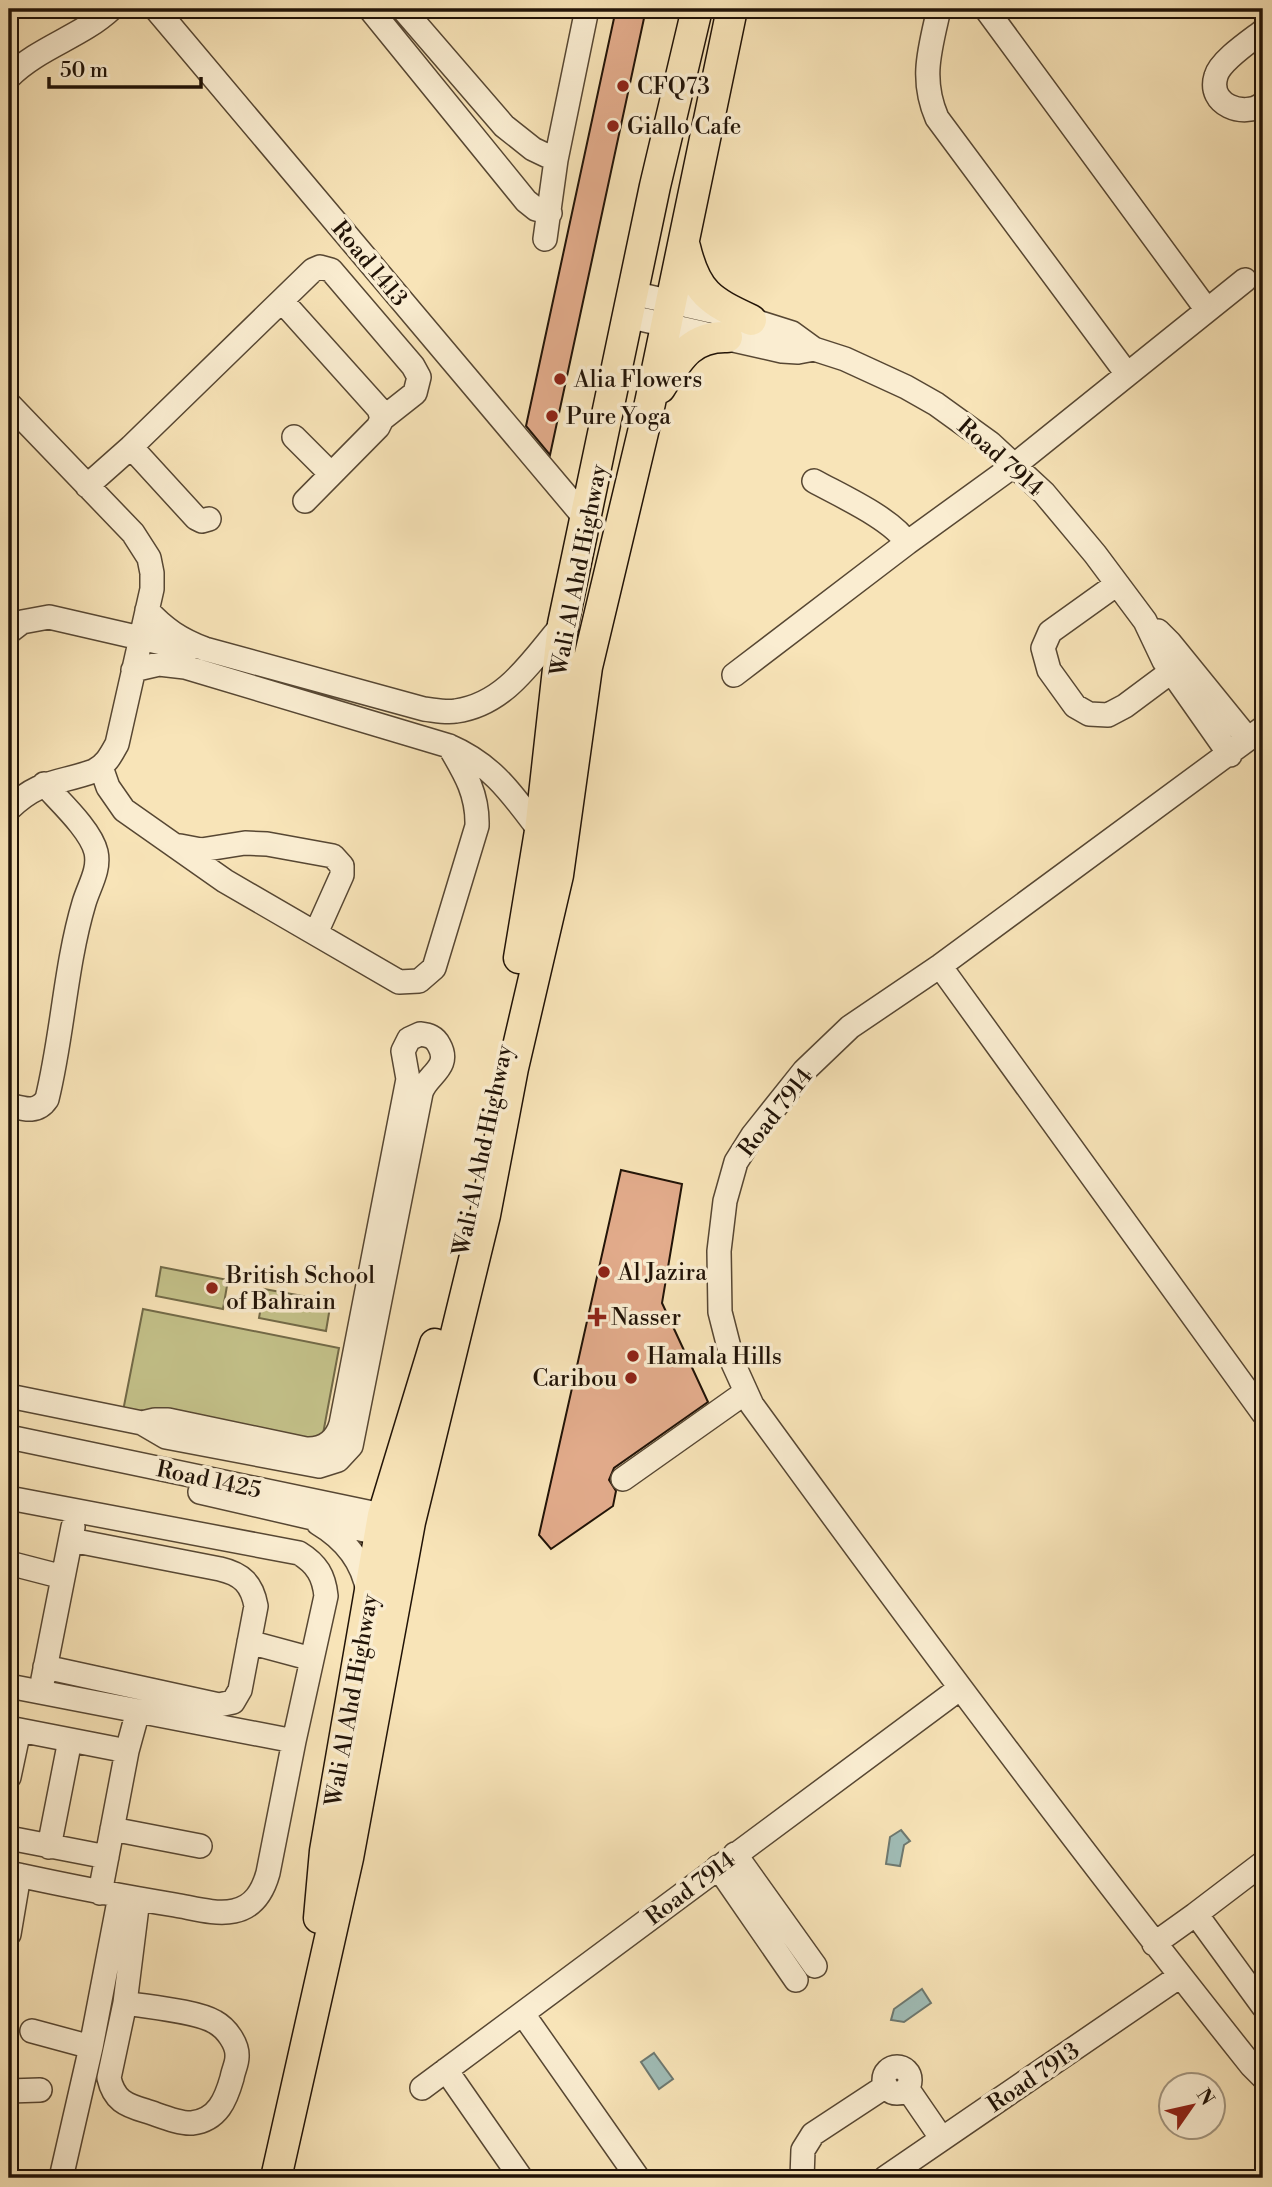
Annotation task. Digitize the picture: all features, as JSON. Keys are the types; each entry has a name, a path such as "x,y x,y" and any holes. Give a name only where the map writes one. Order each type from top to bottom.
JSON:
{"main road":[{"name":"Wali Al Ahd Highway","path":"518,1013 563,624 630,304 697,9"},
{"path":"706,137 706,61 716,9"},
{"name":"Wali Al Ahd Highway","path":"276,2178 348,1858 395,1527 432,1355 474,1209 518,1013 558,875 587,667 650,403 732,9"},
{"path":"650,403 680,356 695,344 739,329 696,282 684,244"},
{"name":"Wali Al Ahd Highway","path":"320,1978 320,1894 324,1862 368,1598 395,1527"}],"street":[{"path":"9,77 47,48 86,28 111,9"},
{"name":"Road 1413","path":"156,9 585,518"},
{"path":"370,9 526,201 536,209 550,212"},
{"path":"403,9 504,127 533,149 556,160"},
{"path":"545,239 556,160 587,9"},
{"path":"939,9 929,53 927,80 928,93 937,118 1127,374"},
{"path":"986,9 1207,310"},
{"path":"1263,31 1219,69 1215,86 1220,99 1230,108 1252,110 1263,104"},
{"path":"87,486 131,447 313,270 320,267 328,268 404,355 419,377 415,393 383,419 304,501"},
{"path":"734,675 1016,464 1245,280"},
{"path":"282,301 379,409 383,419"},
{"name":"Road 7914","path":"630,304 739,329 790,352 814,349 876,372 963,422 1016,464 1070,523 1145,621 1170,643 1256,734 940,966 908,985 850,1027 804,1071 753,1135 736,1162 725,1201 719,1251 720,1312 733,1363 752,1405 959,1689 1154,1944 1263,2077"},
{"path":"9,404 133,533 149,558 152,573 141,639 117,744 111,756 101,767 44,784 26,793 9,808"},
{"path":"293,437 331,474"},
{"path":"131,447 196,518 202,521 209,519"},
{"path":"814,481 887,522 907,544"},
{"path":"1117,584 1050,632 1043,649 1049,670 1075,706 1089,714 1108,715 1125,706 1171,671"},
{"path":"147,610 183,641 205,649 424,709 454,712 484,704 509,688 563,624"},
{"path":"9,632 22,622 48,617 181,648 205,649"},
{"name":"Road 7914","path":"1145,621 1153,642 1171,671 1230,755"},
{"path":"133,670 159,664 185,667 449,746 478,760 493,772 540,831"},
{"path":"417,736 424,709"},
{"path":"101,767 108,787 124,810 225,881 399,982 419,981 434,968 477,826 478,812 472,787 449,746"},
{"path":"9,1105 32,1110 47,1099 70,963 97,860 96,851 87,834 44,784"},
{"path":"178,846 201,850 267,844 333,856 340,862 342,875 316,933"},
{"path":"225,881 225,862 234,845"},
{"path":"940,966 1263,1413"},
{"path":"9,1396 142,1423 168,1420 306,1449 322,1447 334,1438 343,1411 406,1086 417,1076"},
{"path":"624,1479 746,1392"},
{"path":"61,1455 72,1409"},
{"path":"98,1463 109,1417"},
{"name":"Road 1425","path":"9,1437 61,1455 395,1527"},
{"name":"Road 1425","path":"9,1451 61,1455"},
{"name":"Road 1425","path":"98,1463 169,1485 313,1520 395,1527"},
{"path":"9,1498 299,1553 311,1560 319,1571 325,1583 326,1596 268,1873 263,1891 251,1904 234,1911 217,1912 119,1896 14,1874 9,1934"},
{"path":"40,1693 76,1512"},
{"path":"313,1520 330,1530 357,1560 365,1579 368,1598"},
{"path":"45,1667 219,1705 233,1702 240,1690 256,1606 253,1592 246,1580 234,1572 71,1540"},
{"path":"9,1563 63,1577"},
{"path":"249,1642 312,1659"},
{"path":"9,1686 294,1741"},
{"name":"Road 7914","path":"422,2088 959,1689"},
{"path":"125,2003 202,2017 215,2022 226,2031 237,2056 225,2101 216,2112 204,2120 190,2123 126,2106 111,2089 109,2078 125,2003 119,1896 107,1857 127,1751 138,1711"},
{"path":"9,1777 14,1729 127,1751"},
{"path":"49,1847 70,1740"},
{"path":"112,1829 200,1846"},
{"path":"9,1839 107,1857"},
{"path":"726,1861 815,1966"},
{"path":"726,1861 796,1980"},
{"path":"1154,1944 1263,1863"},
{"path":"61,2178 92,2047 119,1896"},
{"path":"1196,1914 1263,2006"},
{"name":"Road 7913","path":"885,2178 1180,1976"},
{"path":"523,2014 638,2178"},
{"path":"32,2031 92,2047"},
{"path":"446,2070 521,2178"},
{"path":"802,2178 803,2150 813,2134 897,2087 942,2139"},
{"path":"9,2091 40,2090"}],"shaded area":[{"path":"161,1267 228,1280 223,1309 156,1296"},
{"path":"264,1289 331,1301 326,1331 259,1318"},
{"path":"143,1309 339,1348 320,1450 123,1411"}],"water":[{"path":"901,1830 910,1841 904,1845 900,1866 886,1864 890,1837"},
{"path":"922,1989 931,2003 904,2022 891,2020 894,2009"},
{"path":"654,2053 673,2079 659,2089 641,2062"}],"building":[{"path":"616,9 646,9 550,455 526,426"},
{"name":"Hamala Hills","path":"621,1170 682,1184 662,1303 708,1402 614,1468 609,1480 616,1491 613,1506 551,1549 539,1535"}],"place":[{"name":"CFQ73","path":"623,86"},
{"name":"Giallo Cafe","path":"613,126"},
{"name":"Alia Flowers","path":"560,379"},
{"name":"Pure Yoga","path":"552,416"},
{"name":"Al Jazira","path":"604,1272"},
{"name":"British School of Bahrain","path":"212,1288"},
{"name":"Nasser","path":"597,1317"},
{"name":"Hamala Hills","path":"633,1356"},
{"name":"Caribou","path":"631,1378"}]}
